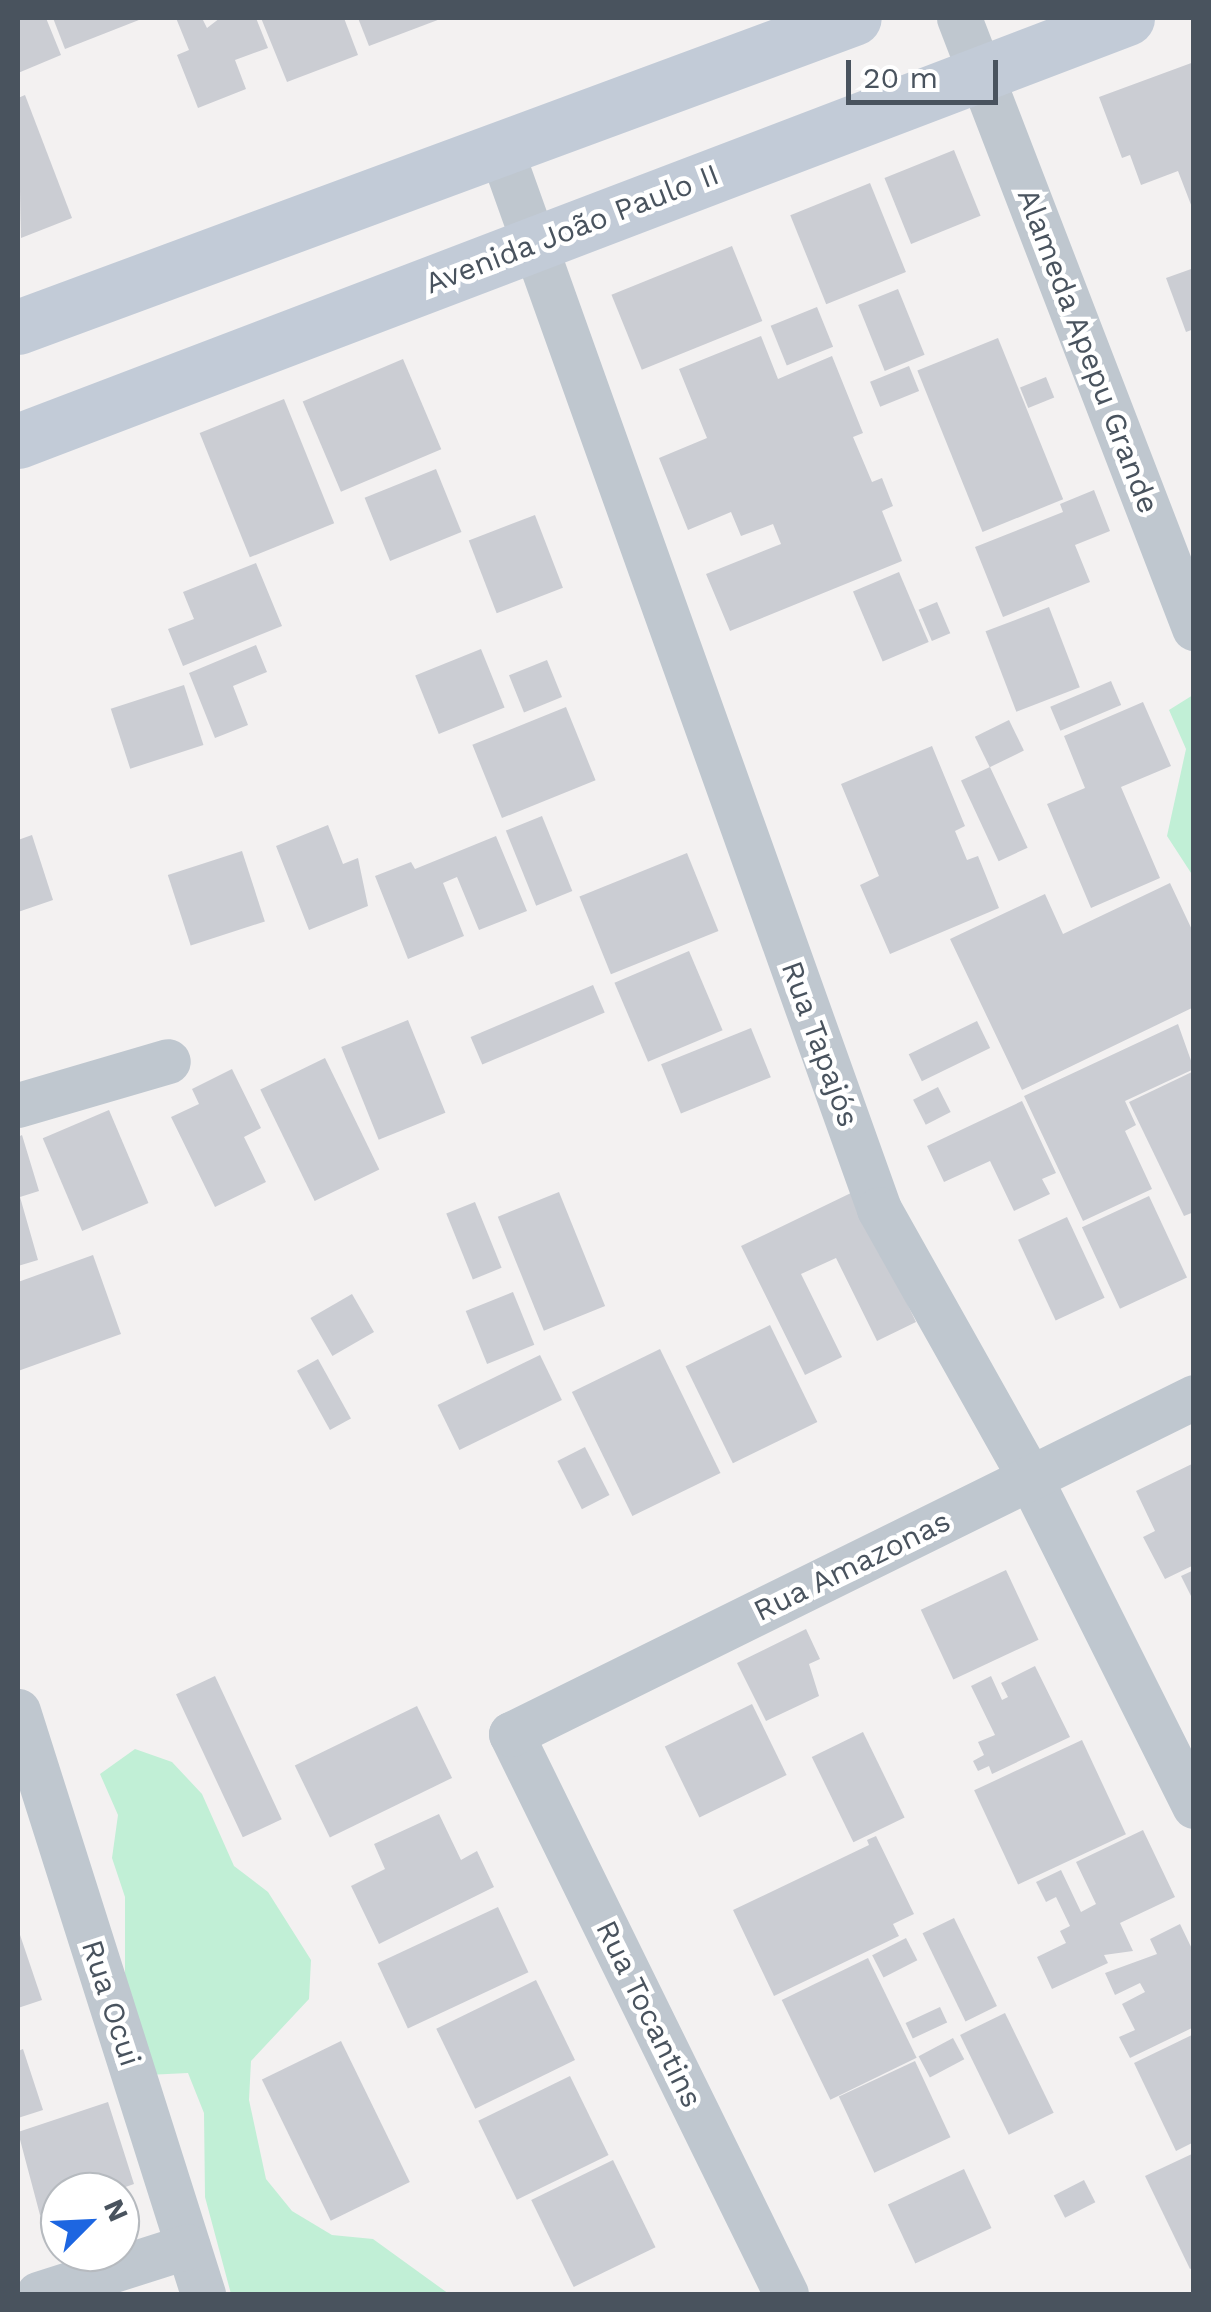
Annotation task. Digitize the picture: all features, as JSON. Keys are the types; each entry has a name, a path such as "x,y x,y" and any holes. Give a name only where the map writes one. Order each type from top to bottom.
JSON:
{"main road":[{"path":"18,328 854,18"},
{"name":"Avenida João Paulo II","path":"18,441 1127,18"}],"street":[{"name":"Alameda Apepu Grande","path":"959,18 1194,628"},
{"name":"Rua Tapajós","path":"500,148 878,1209 1030,1478 1194,1806"},
{"path":"18,1105 168,1061"},
{"name":"Rua Amazonas","path":"511,1734 1194,1398"},
{"name":"Rua Ocui","path":"18,1711 203,2294"},
{"name":"Rua Tocantins","path":"511,1734 786,2294"},
{"path":"38,2294 188,2246"}],"green space":[{"path":"1193,695 1193,876 1167,836 1186,749 1169,710"},
{"path":"135,1749 172,1762 202,1794 234,1866 268,1892 311,1960 309,1999 251,2061 249,2100 266,2179 292,2211 332,2235 373,2239 449,2294 231,2294 205,2197 204,2113 188,2073 147,2075 125,1985 125,1897 112,1858 118,1815 100,1774"}],"building":[{"path":"18,18 46,18 61,55 18,73"},
{"path":"53,18 144,18 65,49"},
{"path":"176,18 202,18 207,28 220,18 256,18 268,48 235,60 246,89 198,108 177,55 189,50"},
{"path":"261,18 344,18 358,55 287,82"},
{"path":"358,18 443,18 369,46"},
{"path":"1194,62 1193,210 1178,171 1141,185 1130,155 1122,158 1099,97"},
{"path":"25,95 72,218 21,238 18,98"},
{"path":"954,150 981,216 911,244 884,178"},
{"path":"870,183 906,272 826,304 790,215"},
{"path":"732,246 762,321 642,370 611,295"},
{"path":"1194,268 1194,329 1186,332 1166,278"},
{"path":"898,289 925,355 885,371 858,305"},
{"path":"817,307 833,347 787,366 771,326"},
{"path":"761,336 778,379 832,356 863,433 853,437 872,482 882,478 893,506 882,511 902,561 730,631 706,574 781,544 773,524 741,536 731,512 688,530 659,458 707,438 679,369"},
{"path":"998,338 1063,499 983,532 917,371"},
{"path":"403,359 441,449 341,492 303,402"},
{"path":"909,366 919,391 880,407 870,382"},
{"path":"1046,377 1054,397 1028,408 1020,387"},
{"path":"284,399 334,523 250,557 200,433"},
{"path":"436,469 461,532 390,561 365,498"},
{"path":"1094,490 1110,531 1075,545 1090,582 1003,617 975,547 1063,512 1060,504"},
{"path":"535,515 563,588 497,613 469,540"},
{"path":"256,563 282,626 183,666 168,629 194,619 183,592"},
{"path":"899,572 929,642 883,661 853,592"},
{"path":"937,602 950,633 932,641 919,610"},
{"path":"1049,607 1080,687 1016,712 986,631"},
{"path":"256,645 267,672 233,686 248,725 215,738 189,673"},
{"path":"481,649 505,707 439,734 415,676"},
{"path":"547,660 562,697 524,712 509,675"},
{"path":"1111,681 1121,705 1060,731 1050,707"},
{"path":"184,685 203,745 130,769 111,709"},
{"path":"1143,702 1171,766 1121,787 1160,878 1091,908 1047,804 1085,788 1064,736"},
{"path":"566,707 596,780 502,818 472,745"},
{"path":"1009,720 1024,751 990,767 975,737"},
{"path":"932,746 965,826 955,831 967,860 978,856 999,908 890,954 860,885 879,876 841,784"},
{"path":"990,767 1028,848 999,861 961,781"},
{"path":"542,816 572,891 536,906 506,831"},
{"path":"328,825 343,864 358,858 368,906 309,930 276,846"},
{"path":"32,835 53,900 18,912 18,840"},
{"path":"496,836 527,911 479,930 457,877 443,883 464,936 408,959 375,876 411,862 415,869"},
{"path":"242,851 265,921 191,945 168,875"},
{"path":"687,853 718,931 611,974 579,896"},
{"path":"1170,883 1194,934 1194,1007 1022,1090 950,939 1045,894 1063,934"},
{"path":"689,951 723,1030 648,1062 614,983"},
{"path":"593,985 605,1013 482,1065 471,1037"},
{"path":"408,1020 445,1113 379,1140 341,1047"},
{"path":"977,1021 990,1048 922,1081 909,1054"},
{"path":"1178,1024 1194,1069 1125,1101 1136,1125 1125,1131 1152,1189 1083,1221 1024,1096"},
{"path":"751,1028 771,1077 681,1113 661,1064"},
{"path":"325,1058 379,1169 315,1201 260,1090"},
{"path":"232,1069 261,1128 244,1137 266,1182 215,1207 171,1117 199,1104 192,1089"},
{"path":"1194,1071 1194,1212 1184,1216 1129,1102"},
{"path":"938,1087 951,1112 926,1125 913,1100"},
{"path":"1022,1101 1056,1173 1042,1179 1050,1194 1014,1211 990,1161 944,1182 927,1146"},
{"path":"109,1110 148,1203 82,1231 43,1138"},
{"path":"22,1135 39,1191 20,1197 38,1260 18,1266 18,1137"},
{"path":"559,1192 605,1306 544,1331 498,1217"},
{"path":"853,1192 916,1322 877,1341 836,1258 801,1274 842,1357 805,1375 741,1246"},
{"path":"1149,1196 1187,1278 1120,1309 1082,1227"},
{"path":"475,1202 502,1268 473,1279 446,1214"},
{"path":"1067,1217 1105,1298 1056,1320 1018,1240"},
{"path":"93,1255 121,1334 18,1371 18,1282"},
{"path":"513,1292 534,1345 487,1364 466,1311"},
{"path":"352,1294 374,1332 332,1356 310,1318"},
{"path":"770,1325 817,1422 733,1463 686,1366"},
{"path":"660,1349 720,1473 632,1516 572,1392"},
{"path":"540,1355 562,1400 459,1450 438,1405"},
{"path":"318,1359 351,1418 330,1430 297,1371"},
{"path":"585,1447 610,1495 582,1509 557,1461"},
{"path":"1194,1463 1194,1565 1165,1579 1143,1537 1155,1531 1136,1491"},
{"path":"1006,1570 1039,1640 953,1680 921,1610"},
{"path":"1194,1570 1194,1602 1181,1576"},
{"path":"806,1629 820,1659 809,1664 819,1696 766,1721 737,1663"},
{"path":"1035,1666 1070,1737 992,1774 989,1766 978,1771 973,1761 984,1755 978,1742 995,1735 971,1686 991,1676 1002,1700 1008,1697 1001,1683"},
{"path":"215,1676 282,1819 243,1837 176,1694"},
{"path":"752,1704 787,1775 699,1818 665,1747"},
{"path":"417,1706 452,1778 330,1838 295,1766"},
{"path":"863,1732 905,1817 853,1842 812,1757"},
{"path":"1082,1740 1126,1834 1018,1885 974,1790"},
{"path":"439,1814 461,1860 477,1851 494,1887 379,1944 351,1886 385,1869 374,1844"},
{"path":"1143,1830 1175,1897 1120,1923 1133,1951 1104,1955 1108,1963 1052,1989 1037,1957 1066,1943 1060,1931 1070,1926 1056,1897 1046,1902 1036,1882 1061,1870 1081,1912 1096,1904 1076,1862"},
{"path":"876,1836 914,1914 893,1924 899,1936 774,1996 733,1910 869,1845 867,1840"},
{"path":"498,1907 528,1972 408,2028 377,1963"},
{"path":"954,1918 997,2006 966,2021 923,1933"},
{"path":"1180,1924 1194,1953 1194,2027 1130,2058 1119,2037 1135,2030 1122,2004 1145,1992 1140,1983 1115,1995 1105,1973 1157,1954 1150,1939"},
{"path":"18,1929 42,2000 18,2008"},
{"path":"906,1938 917,1960 883,1978 872,1955"},
{"path":"868,1958 917,2058 830,2100 782,2000"},
{"path":"536,1980 575,2060 475,2109 436,2029"},
{"path":"940,2007 947,2022 913,2038 906,2023"},
{"path":"1005,2013 1054,2113 1009,2135 960,2035"},
{"path":"1194,2034 1194,2142 1176,2151 1134,2063"},
{"path":"953,2038 964,2059 930,2078 919,2056"},
{"path":"341,2041 410,2182 331,2221 262,2080"},
{"path":"23,2049 43,2110 18,2118 18,2051"},
{"path":"915,2061 950,2137 874,2173 839,2096"},
{"path":"570,2076 609,2155 517,2200 478,2121"},
{"path":"108,2102 130,2172 40,2172 40,2215 18,2132"},
{"path":"1194,2153 1194,2267 1190,2269 1145,2176"},
{"path":"613,2160 656,2247 574,2287 531,2200"},
{"path":"964,2169 991,2228 915,2263 888,2204"},
{"path":"1084,2180 1095,2202 1065,2218 1054,2195"}]}
